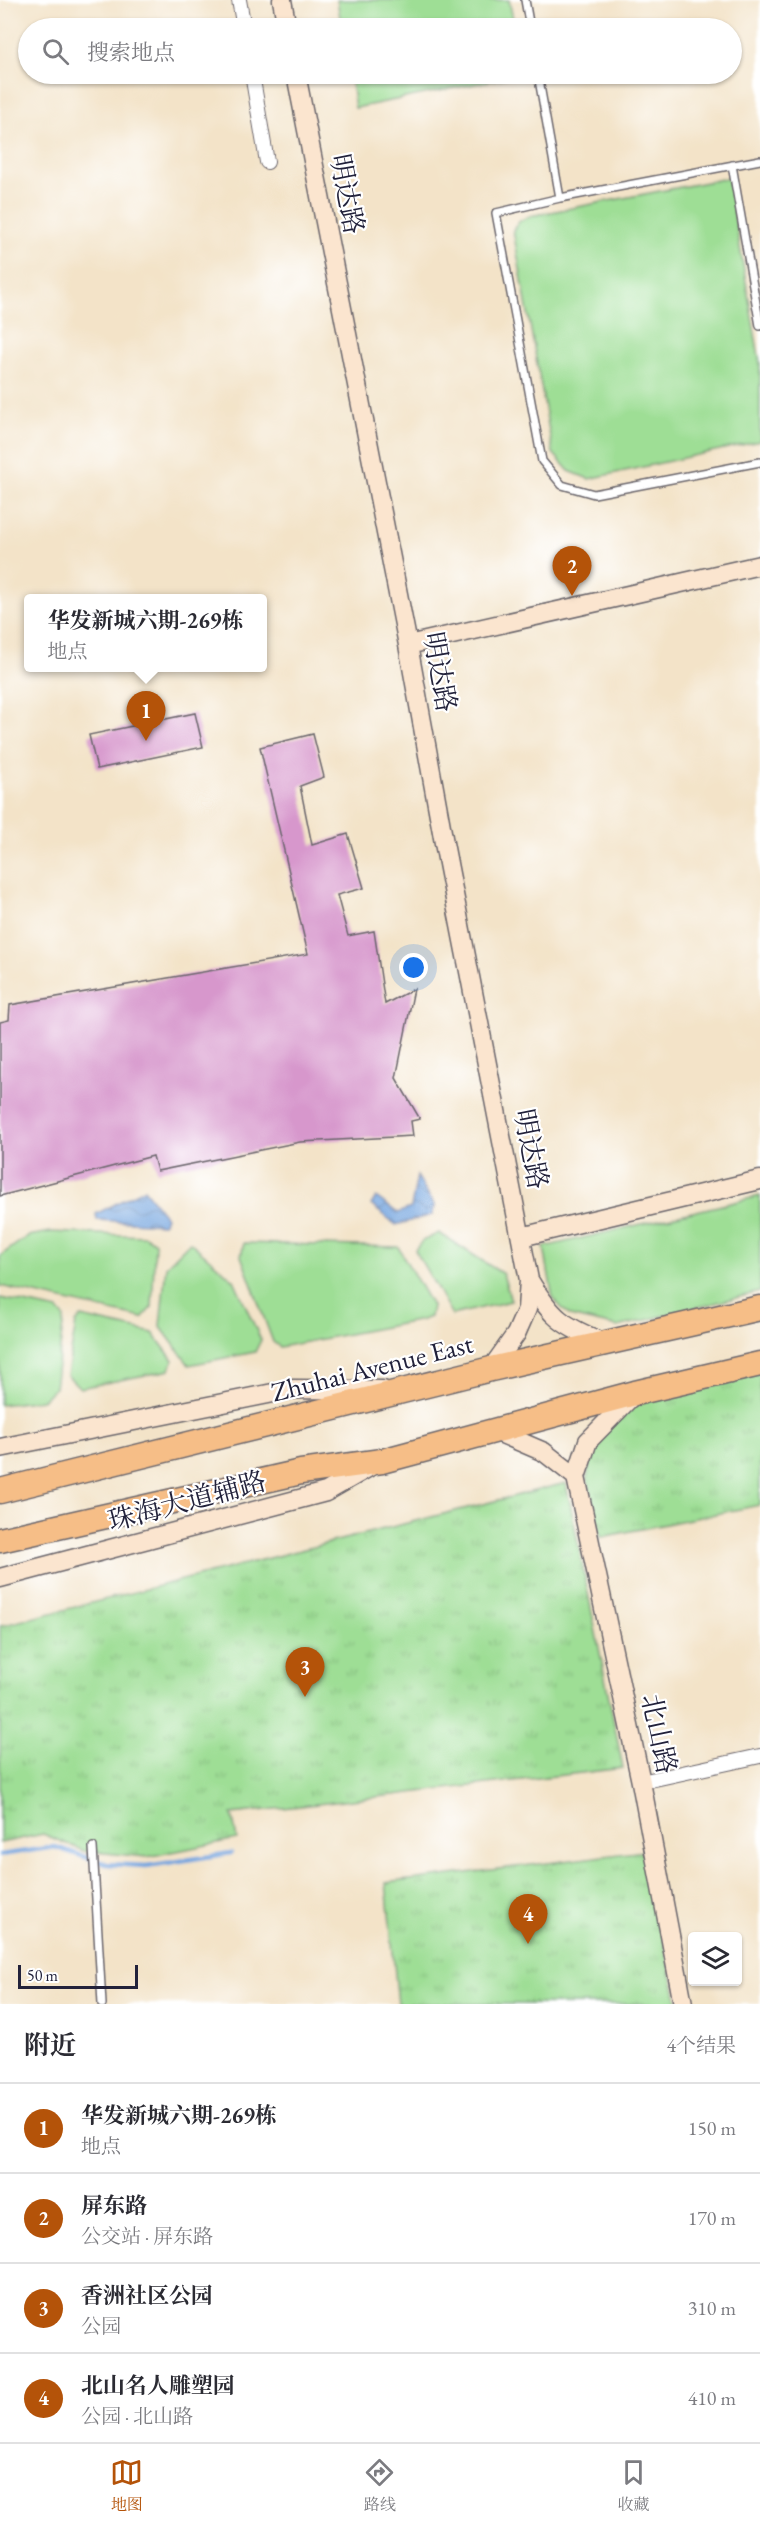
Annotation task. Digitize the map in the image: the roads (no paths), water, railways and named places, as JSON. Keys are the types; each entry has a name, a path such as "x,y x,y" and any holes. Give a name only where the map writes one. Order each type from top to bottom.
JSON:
{"highway":[{"name":"Zhuhai Avenue East","path":"0,1491 491,1369 760,1308"},
{"path":"0,1540 301,1472 382,1461 635,1393 760,1364"}],"street":[{"path":"239,0 242,18"},
{"path":"282,0 285,18"},
{"path":"254,84 267,162"},
{"name":"明达路","path":"298,84 529,1280 527,1309 516,1334 491,1369"},
{"path":"408,645 760,565"},
{"path":"521,1237 760,1180"},
{"name":"明达路","path":"529,1280 546,1308 568,1327 604,1342"},
{"path":"0,1448 293,1389 405,1390"},
{"path":"493,1430 544,1452 576,1477 588,1441 635,1393"},
{"name":"珠海大道辅路","path":"0,1578 326,1492 382,1461"},
{"name":"北山路","path":"576,1477 641,1782 683,2004"},
{"path":"641,1782 760,1756"}],"lane":[{"path":"525,0 528,18"},
{"path":"540,84 560,198"},
{"path":"760,160 560,198 496,213 542,461 562,485 594,494 760,462"},
{"path":"732,165 760,326"},
{"path":"93,1850 102,2004"}],"water":[{"path":"417,1176 435,1206 432,1215 396,1225 371,1205 376,1197 398,1213 411,1208"},
{"path":"144,1189 166,1217 163,1224 97,1220 96,1214"}],"waterway":[{"path":"0,1855 55,1847 107,1864 147,1866 231,1853"}],"place":[{"name":"屏东路","path":"572,596"},
{"name":"华发新城六期-269栋","path":"146,741"},
{"name":"香洲社区公园","path":"305,1697"},
{"name":"北山名人雕塑园","path":"528,1944"}]}
